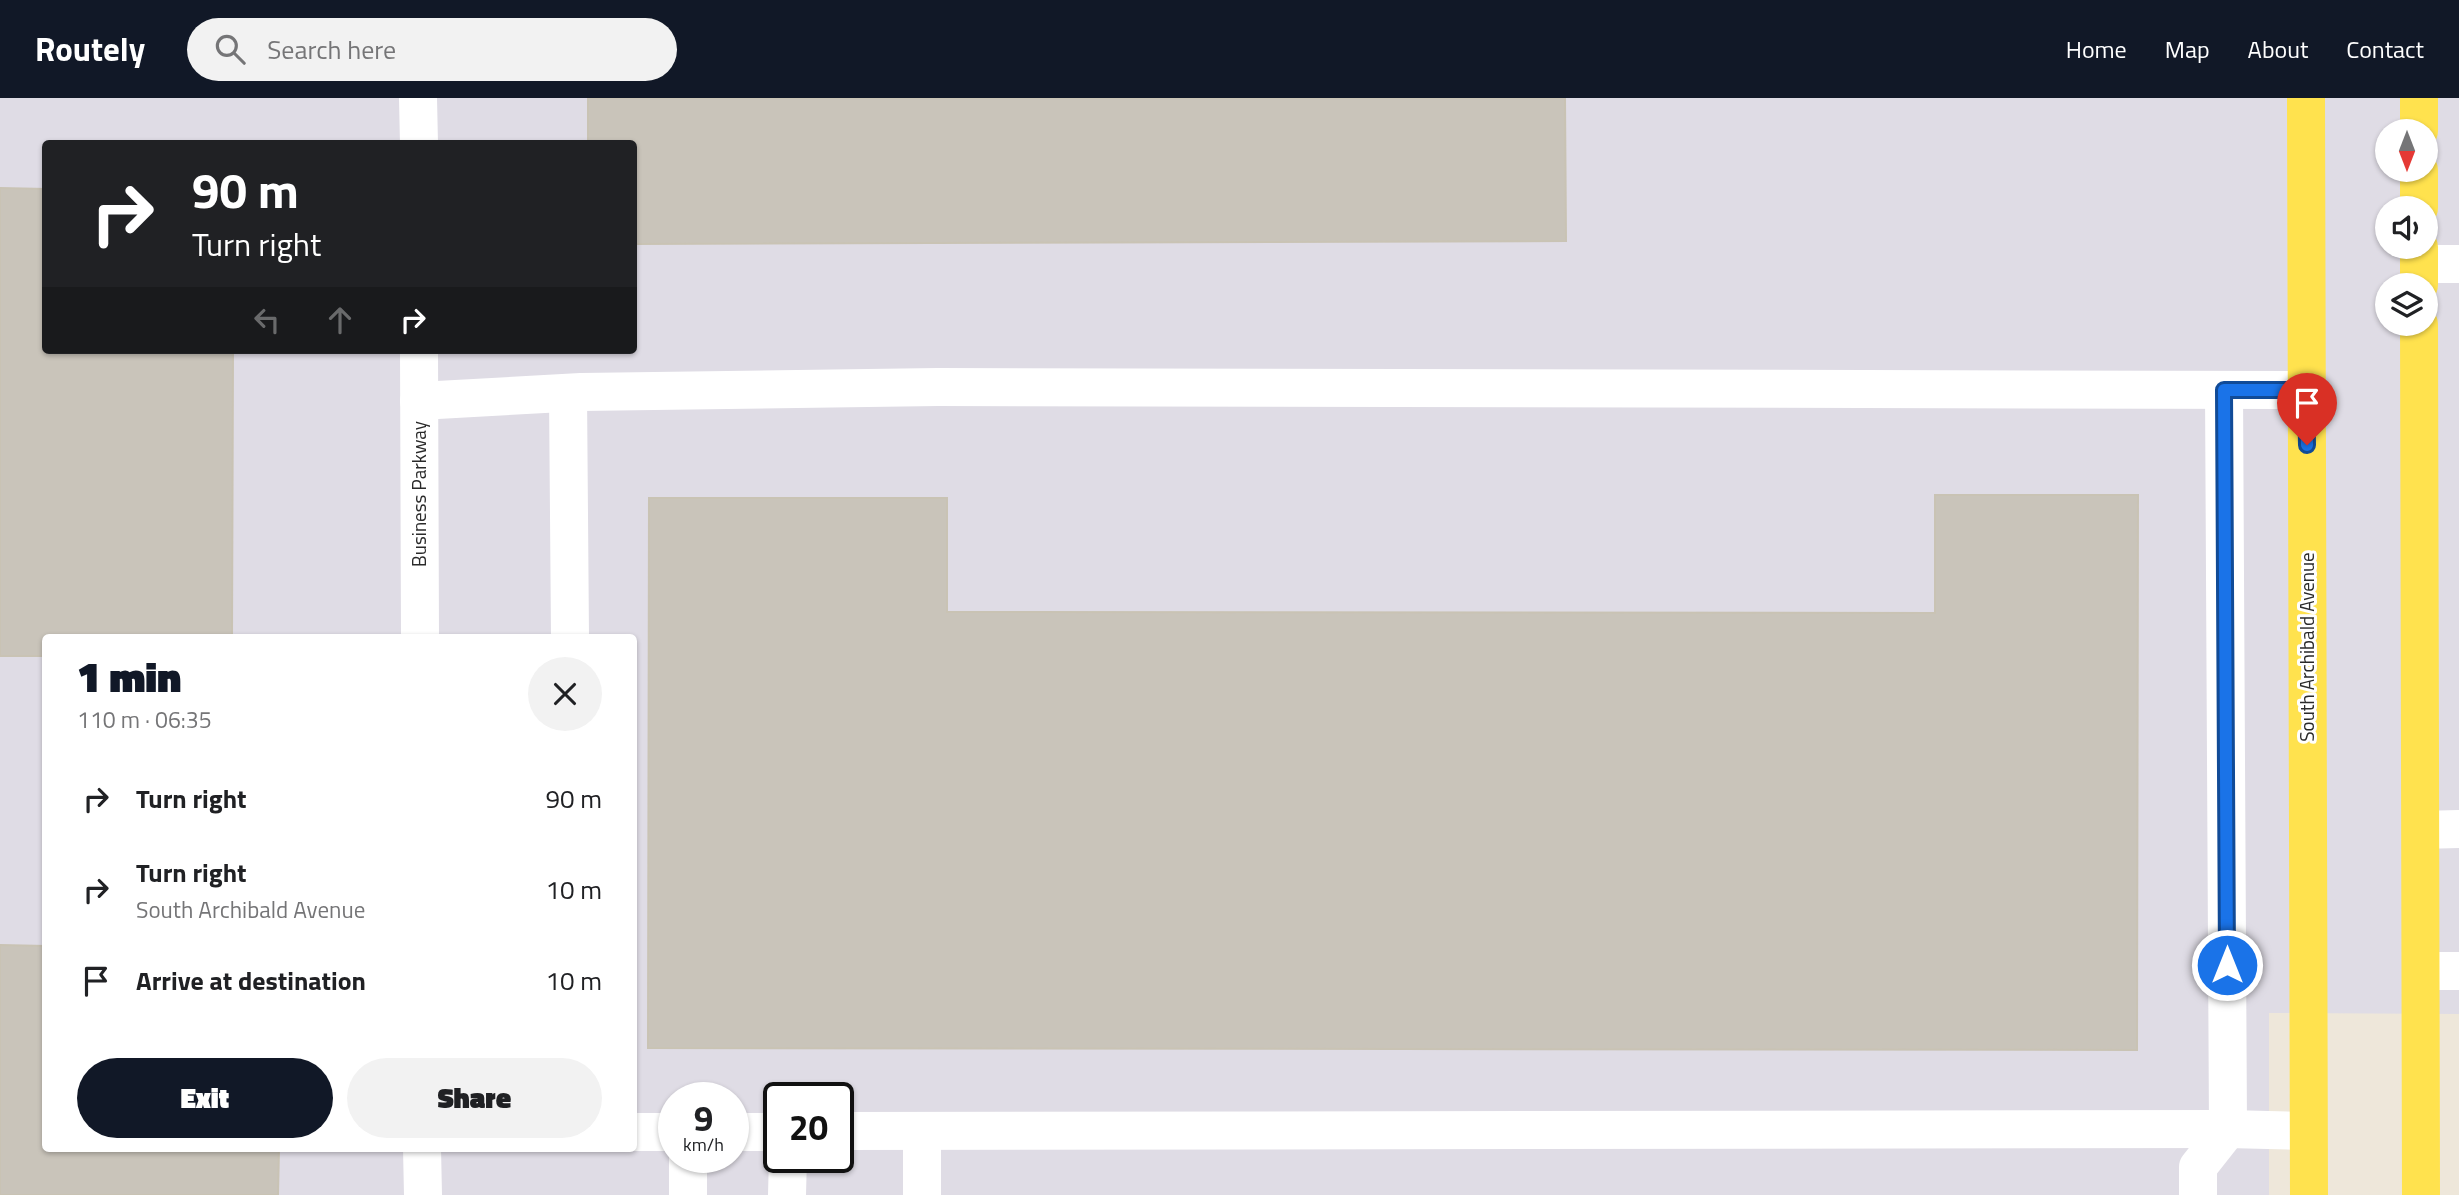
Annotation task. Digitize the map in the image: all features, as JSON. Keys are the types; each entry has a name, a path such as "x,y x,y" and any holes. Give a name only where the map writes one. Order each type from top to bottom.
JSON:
{"main road":[{"name":"South Archibald Avenue","path":"2306,98 2309,1195"},
{"path":"2419,98 2419,119"},
{"path":"2420,336 2421,1195"}],"street":[{"path":"418,98 419,140"},
{"path":"2419,265 2459,264"},
{"name":"Business Parkway","path":"419,354 420,634"},
{"path":"419,401 568,393 938,387 2306,390"},
{"path":"2198,1195 2198,1167 2228,1129 2224,390"},
{"path":"568,393 570,634"},
{"path":"2421,830 2459,829"},
{"path":"2421,971 2459,971"},
{"path":"854,1131 2308,1131"},
{"path":"922,1131 922,1195"},
{"path":"637,1132 658,1132"},
{"path":"422,1152 423,1195"},
{"path":"688,1173 688,1195"},
{"path":"788,1173 788,1195"}],"shaded area":[{"path":"0,98 2459,98 2459,1014 2269,1013 2269,1195 0,1195"}],"building":[{"path":"588,98 1565,98 1566,241 637,244 637,140 588,140"},
{"path":"0,188 42,189 42,354 233,354 232,634 42,634 42,656 0,656"},
{"path":"1935,495 2138,495 2137,1050 648,1048 649,498 947,498 947,612 1935,613"},
{"path":"0,945 42,946 42,1152 279,1152 278,1195 0,1195"}],"route":[{"path":"2227,965 2224,390 2306,390 2307,445"}]}
